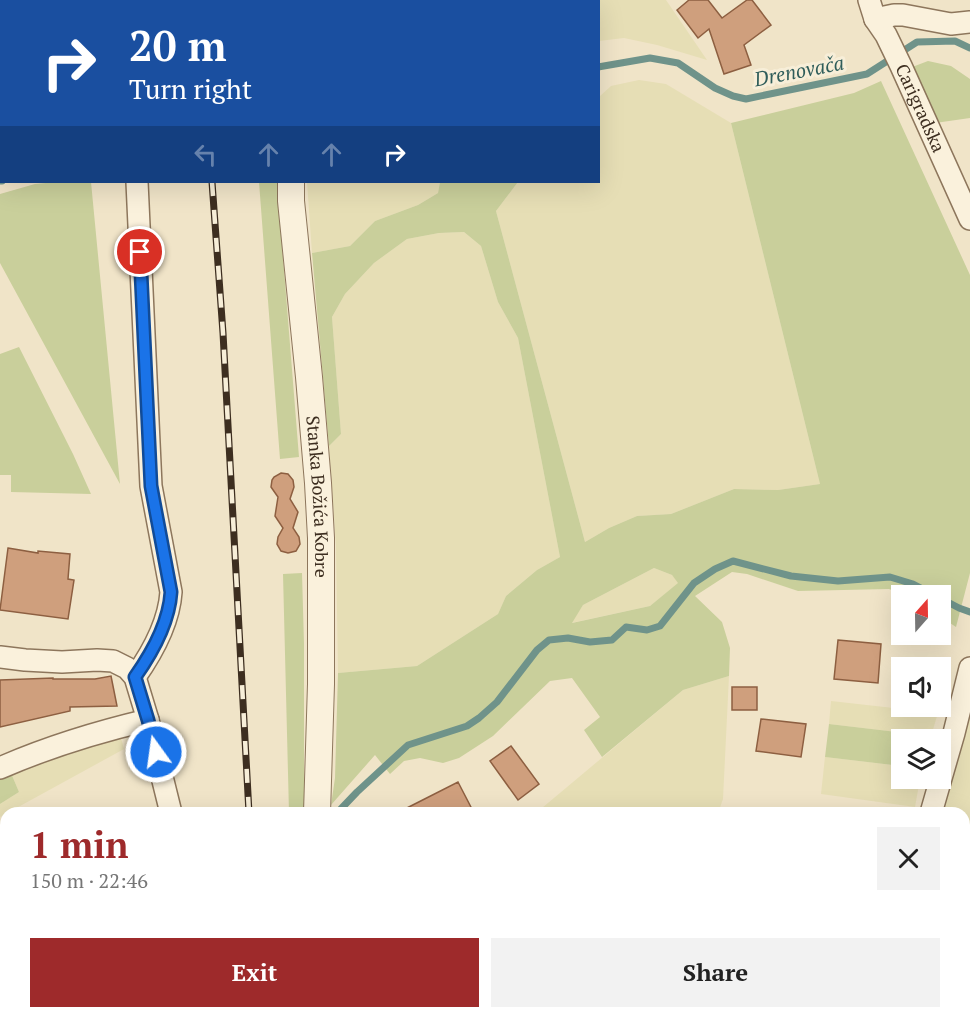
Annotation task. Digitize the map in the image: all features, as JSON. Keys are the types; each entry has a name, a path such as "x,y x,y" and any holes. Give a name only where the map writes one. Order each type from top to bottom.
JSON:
{"street":[{"path":"877,18 903,15 951,24 970,22"},
{"name":"Carigradska","path":"877,18 970,219"},
{"path":"135,677 147,660 163,626 171,592 151,486 137,183"},
{"name":"Stanka Božića Kobre","path":"291,183 319,505 321,672 317,807"},
{"path":"0,657 53,662 113,661 127,668 135,677 148,720 164,807"},
{"path":"933,807 970,668"},
{"path":"0,768 83,736 148,720"}],"shaded area":[{"path":"600,0 666,0 707,60 657,45 624,38 600,41"},
{"path":"639,80 666,84 731,123 820,484 778,490 734,489 671,514 637,516 585,542 496,211 517,183 600,183 600,96 611,86"},
{"path":"307,183 440,183 438,193 418,205 375,221 350,246 312,253"},
{"path":"464,232 481,246 498,302 518,338 560,557 537,570 506,596 498,614 417,666 338,673 336,545 329,446 341,434 332,317 345,294 374,263 407,239 439,233"},
{"path":"654,568 672,575 679,583 650,606 571,623 583,605"},
{"path":"729,676 723,799 720,807 543,807 683,690"},
{"path":"831,701 891,708 891,717 937,717 933,729 891,729 891,731 829,724"},
{"path":"970,701 970,807 938,807 943,789 951,789 951,764"},
{"path":"121,738 124,749 18,807 0,807 0,804 19,792 11,773"},
{"path":"825,757 891,765 891,789 918,789 915,807 821,794"}],"green space":[{"path":"928,61 951,66 970,79 970,118 928,124 907,69"},
{"path":"881,81 970,275 970,573 956,627 951,624 951,585 891,585 891,590 798,591 747,574 732,572 695,596 722,622 730,648 729,676 683,690 602,757 584,730 600,717 572,678 550,681 493,736 459,758 443,763 420,758 404,761 390,774 375,755 331,805 335,778 338,673 417,666 498,614 506,596 537,570 560,557 518,338 498,302 481,246 464,232 439,233 407,239 374,263 345,294 332,317 341,434 329,446 312,253 350,246 375,221 418,205 438,193 440,183 517,183 496,211 585,542 637,516 671,514 734,489 778,490 820,484 731,123 854,93","holes":["654,568 672,575 678,583 650,606 572,623 583,605"]},
{"path":"91,183 120,484 0,263 0,194 35,184"},
{"path":"259,183 277,183 299,457 280,459"},
{"path":"19,347 91,494 11,492 11,475 0,475 0,354"},
{"path":"302,573 304,807 289,807 283,574"},
{"path":"829,724 891,731 891,765 825,757"},
{"path":"11,773 19,792 0,804 0,778"}],"building":[{"path":"689,0 708,0 722,18 747,0 752,0 771,25 744,45 751,65 724,74 709,29 698,38 677,10"},
{"path":"281,473 288,474 293,480 294,487 290,499 298,512 293,528 299,537 300,544 296,551 288,553 281,551 277,544 283,528 275,516 278,497 271,487 274,477"},
{"path":"8,548 38,553 38,551 70,554 68,579 74,580 68,619 0,610"},
{"path":"838,640 881,644 878,683 834,679"},
{"path":"111,676 117,706 70,707 70,711 0,727 0,680 95,679"},
{"path":"732,687 757,687 757,710 732,710"},
{"path":"761,719 806,724 801,757 756,751"},
{"path":"511,746 539,784 518,800 490,761"},
{"path":"458,782 471,807 409,807"}],"waterway":[{"name":"Drenovača","path":"600,67 650,58 678,63 715,88 746,99 867,74 917,42 955,41 970,48"},
{"path":"343,807 408,745 467,726 479,718 497,702 537,650 549,640 568,638 590,642 612,640 626,627 647,630 660,626 694,583 715,569 733,561 791,576 838,581 890,577 915,585"},
{"path":"951,604 970,612"}],"railway":[{"path":"212,183 223,333 249,807"}],"route":[{"path":"140,252 151,486 171,592 163,626 147,660 135,677 156,752"}]}
